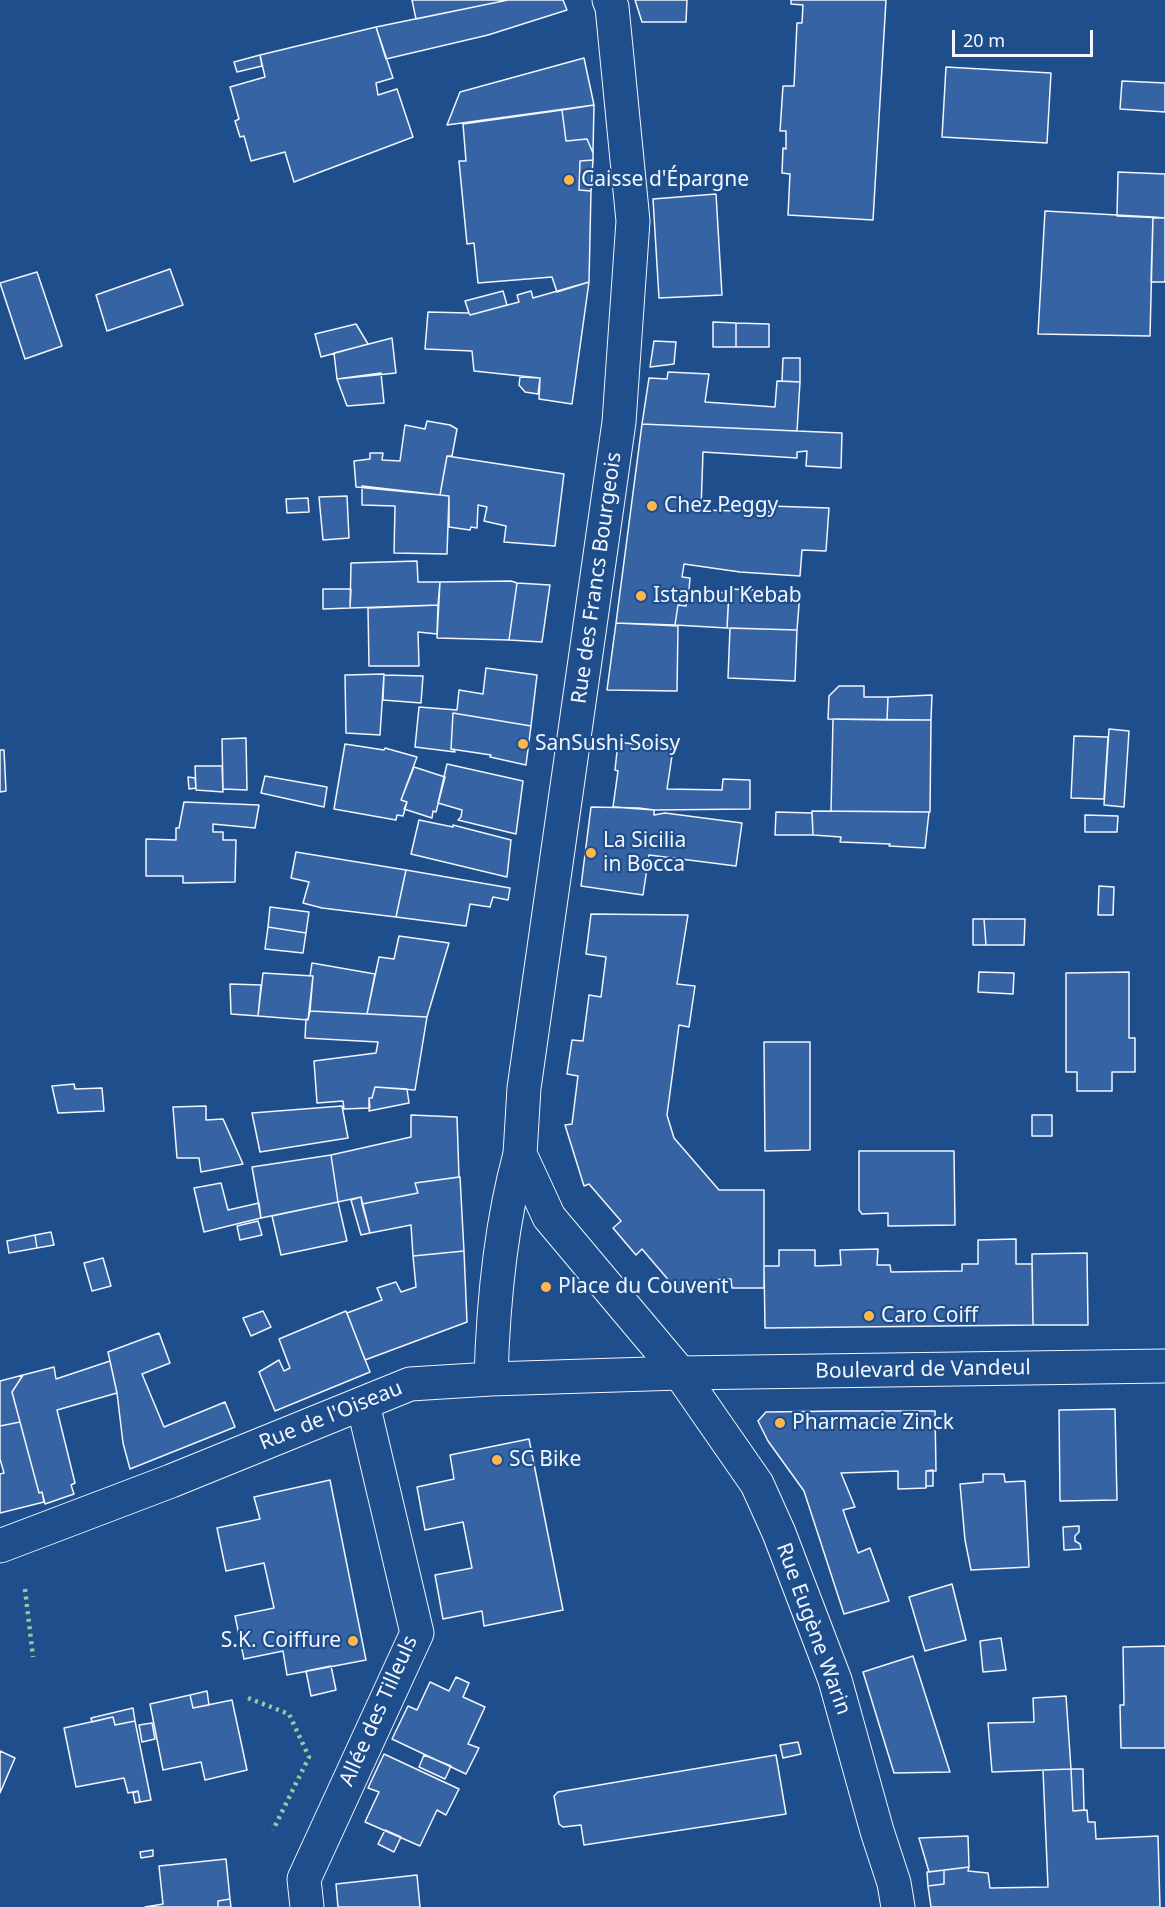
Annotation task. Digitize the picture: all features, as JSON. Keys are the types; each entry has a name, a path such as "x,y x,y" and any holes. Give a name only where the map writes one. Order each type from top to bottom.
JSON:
{"main road":[{"name":"Rue des Francs Bourgeois","path":"491,1379 498,1266 508,1197 519,1154 524,1089 619,422 633,221 624,111 612,7 609,0"},
{"name":"Rue des Francs Bourgeois","path":"519,1154 549,1217 680,1373"},
{"name":"Boulevard de Vandeul","path":"680,1373 1165,1366"},
{"name":"Rue de l'Oiseau","path":"0,1546 410,1384 680,1373"},
{"name":"Rue Eugène Warin","path":"680,1373 757,1484 779,1533 835,1680 876,1831 894,1884 898,1907"},
{"name":"Allée des Tilleuls","path":"307,1907 304,1879 417,1634 363,1404"}],"building":[{"path":"412,0 508,0 416,19"},
{"path":"508,0 563,0 567,10 488,35 386,59 376,27"},
{"path":"635,0 687,0 686,22 642,22"},
{"path":"791,0 886,0 873,220 788,215 790,174 782,173 786,131 780,131 783,86 794,86 797,23 802,23 803,5 791,4"},
{"path":"376,27 393,78 376,83 378,95 397,89 413,137 294,182 285,152 251,161 244,136 240,137 235,121 239,119 230,87 265,77 260,55"},
{"path":"260,55 262,66 237,72 234,62"},
{"path":"584,58 594,105 447,125 460,92"},
{"path":"946,67 1051,73 1047,143 942,137"},
{"path":"1122,81 1165,83 1165,112 1120,109"},
{"path":"594,105 593,153 587,139 566,141 562,110"},
{"path":"562,110 566,141 587,139 593,153 593,160 580,161 579,190 591,191 589,282 557,292 552,277 478,283 474,243 467,244 459,161 466,161 463,124"},
{"path":"593,160 591,191 579,190 580,161"},
{"path":"1118,172 1165,174 1165,218 1117,216"},
{"path":"716,194 722,295 659,298 653,199"},
{"path":"1045,211 1153,217 1150,336 1038,334"},
{"path":"1153,217 1165,218 1165,282 1151,282"},
{"path":"170,269 183,305 107,331 96,295"},
{"path":"37,272 62,346 25,359 0,283"},
{"path":"589,282 572,404 539,399 540,378 474,371 472,351 425,349 428,312 469,313 470,315 519,302 517,295 531,291 533,298"},
{"path":"503,291 507,305 470,315 465,301"},
{"path":"713,322 736,323 736,347 713,347"},
{"path":"736,323 769,324 769,347 736,347"},
{"path":"356,324 368,344 321,357 315,334"},
{"path":"392,338 396,373 337,379 334,353"},
{"path":"654,341 676,342 674,364 650,367"},
{"path":"783,358 800,358 800,382 782,381"},
{"path":"668,372 709,374 705,402 775,407 777,381 800,382 797,431 642,424 649,378 667,379"},
{"path":"381,373 384,403 347,406 337,379"},
{"path":"520,377 540,378 538,394 525,392 519,385"},
{"path":"427,421 450,425 457,429 452,456 447,456 440,495 356,487 354,461 370,459 370,453 383,453 382,460 400,461 405,425 425,429"},
{"path":"642,424 842,433 841,468 806,466 807,451 797,452 797,458 703,452 701,510 770,512 770,506 829,508 826,551 802,550 800,576 740,572 684,564 682,577 690,578 689,590 686,606 678,605 675,625 616,623"},
{"path":"447,456 564,474 555,546 504,542 506,526 484,521 487,507 478,505 477,528 471,527 470,530 449,527 449,496 440,495"},
{"path":"362,486 449,496 447,554 394,553 395,506 362,505"},
{"path":"347,496 349,538 323,540 319,497"},
{"path":"308,498 309,512 287,513 286,499"},
{"path":"417,561 418,582 440,582 438,605 350,608 351,563"},
{"path":"511,581 517,583 509,640 437,638 440,582"},
{"path":"517,583 550,585 542,642 509,640"},
{"path":"323,589 351,589 350,608 323,609"},
{"path":"729,589 800,592 797,630 727,628"},
{"path":"689,590 729,593 727,628 675,625 678,605 686,606"},
{"path":"438,605 437,634 418,632 419,666 369,666 368,608"},
{"path":"616,623 678,626 677,691 607,690"},
{"path":"730,628 797,630 795,681 728,678"},
{"path":"486,668 537,675 531,726 453,713 451,749 455,752 415,747 419,707 457,710 459,690 483,694"},
{"path":"384,674 380,735 346,733 345,675"},
{"path":"384,675 423,676 421,703 383,700"},
{"path":"839,686 864,686 864,697 888,697 887,720 828,719 829,696"},
{"path":"932,695 931,720 887,720 888,697"},
{"path":"453,713 531,726 526,765 490,757 491,755 451,749"},
{"path":"833,719 931,720 930,812 831,811"},
{"path":"1109,729 1129,731 1124,807 1104,805"},
{"path":"1074,736 1108,737 1104,799 1071,798"},
{"path":"246,738 247,790 223,789 222,739"},
{"path":"618,742 673,749 667,789 722,790 723,779 750,780 750,809 654,810 613,807 618,771 615,770"},
{"path":"345,744 384,750 385,748 417,757 401,800 407,802 403,816 397,815 396,820 334,809"},
{"path":"0,750 4,750 6,791 0,792"},
{"path":"447,764 523,781 516,834 458,820 462,810 438,803"},
{"path":"195,766 222,766 223,792 196,790"},
{"path":"414,767 445,777 436,812 433,811 432,818 404,809 407,802 401,800"},
{"path":"265,776 327,787 324,807 261,793"},
{"path":"188,777 195,778 196,788 189,789"},
{"path":"184,802 259,805 255,828 213,824 213,832 223,832 223,840 236,840 235,882 183,883 183,876 146,876 146,839 176,840 176,828 179,828"},
{"path":"591,807 639,808 654,810 654,815 665,813 742,823 736,866 649,855 643,895 581,886"},
{"path":"812,811 929,812 925,848 840,842 841,837 813,835"},
{"path":"776,812 812,813 813,835 775,835"},
{"path":"1085,815 1118,816 1117,832 1085,832"},
{"path":"419,820 453,827 453,825 511,840 507,877 411,854"},
{"path":"296,852 406,870 396,917 322,908 303,903 309,882 291,878"},
{"path":"406,870 510,888 508,900 493,897 490,907 470,904 466,926 396,917"},
{"path":"1099,886 1114,887 1113,915 1098,915"},
{"path":"270,907 309,912 306,933 268,927"},
{"path":"591,914 688,915 677,984 695,986 689,1027 679,1025 667,1115 674,1138 719,1190 764,1190 764,1288 732,1288 731,1279 709,1280 709,1289 677,1290 642,1249 636,1255 613,1228 621,1221 589,1184 584,1186 565,1125 572,1124 578,1076 567,1074 572,1040 583,1041 589,995 601,997 606,957 586,954"},
{"path":"973,919 984,919 986,945 973,945"},
{"path":"984,919 1025,919 1024,945 986,945"},
{"path":"268,927 306,933 303,953 265,949"},
{"path":"399,936 449,943 427,1017 367,1014 379,957 394,959"},
{"path":"312,963 375,974 367,1014 310,1011"},
{"path":"979,972 1014,973 1013,994 978,992"},
{"path":"1129,972 1129,1038 1135,1038 1135,1072 1112,1072 1112,1091 1077,1091 1077,1072 1066,1072 1066,973"},
{"path":"263,973 313,976 308,1020 258,1016"},
{"path":"230,984 261,985 258,1016 231,1014"},
{"path":"310,1011 427,1017 415,1090 375,1087 372,1098 369,1098 370,1108 344,1109 343,1101 317,1103 314,1061 376,1053 378,1042 305,1038 306,1019 308,1020"},
{"path":"764,1042 810,1042 810,1150 765,1151"},
{"path":"74,1084 75,1089 102,1088 104,1111 58,1113 52,1086"},
{"path":"375,1087 407,1089 409,1103 369,1111 369,1098 372,1098"},
{"path":"206,1106 206,1120 223,1119 243,1164 201,1172 199,1158 177,1158 173,1107"},
{"path":"342,1106 348,1138 260,1152 252,1113"},
{"path":"411,1115 457,1117 459,1177 415,1183 418,1193 362,1204 361,1197 338,1202 331,1155 411,1137"},
{"path":"1032,1115 1052,1115 1052,1136 1032,1136"},
{"path":"859,1151 954,1151 955,1225 888,1226 888,1213 862,1214 859,1210"},
{"path":"331,1155 338,1202 261,1218 252,1167"},
{"path":"460,1177 464,1251 413,1256 411,1225 370,1233 362,1204 418,1193 415,1183"},
{"path":"221,1183 228,1210 259,1203 261,1218 204,1232 194,1188"},
{"path":"361,1197 370,1233 361,1235 351,1200"},
{"path":"338,1202 347,1241 281,1255 272,1216"},
{"path":"258,1221 262,1235 240,1240 237,1226"},
{"path":"51,1232 54,1245 37,1248 35,1235"},
{"path":"35,1235 37,1248 9,1253 7,1241"},
{"path":"1016,1239 1016,1264 1032,1264 1033,1325 765,1328 764,1266 779,1266 779,1250 815,1250 815,1266 841,1265 840,1250 878,1249 877,1265 890,1265 891,1272 962,1271 962,1264 978,1264 978,1240"},
{"path":"464,1251 467,1322 365,1360 347,1313 382,1300 377,1288 396,1282 401,1292 416,1287 413,1256"},
{"path":"1087,1253 1088,1325 1033,1325 1032,1254"},
{"path":"103,1258 111,1286 92,1291 84,1263"},
{"path":"263,1311 271,1327 251,1336 243,1318"},
{"path":"346,1311 370,1372 275,1411 259,1372 279,1360 284,1371 290,1368 279,1339"},
{"path":"159,1333 170,1363 142,1374 164,1427 225,1402 235,1427 130,1469 123,1443 117,1393 108,1352"},
{"path":"110,1361 117,1393 57,1410 75,1483 71,1485 74,1494 45,1504 42,1492 39,1493 12,1392 23,1375 54,1367 56,1379"},
{"path":"23,1375 12,1392 20,1422 0,1426 0,1381"},
{"path":"1115,1409 1117,1500 1060,1501 1059,1410"},
{"path":"935,1411 936,1471 926,1471 926,1488 898,1489 898,1471 841,1473 855,1507 843,1510 858,1553 870,1548 889,1601 844,1614 804,1491 768,1441 758,1421 766,1412"},
{"path":"20,1422 39,1493 42,1492 44,1502 0,1513 0,1474 4,1473 0,1459 0,1426"},
{"path":"529,1439 563,1610 484,1626 482,1611 443,1619 435,1575 472,1568 463,1522 425,1530 417,1487 454,1479 450,1455"},
{"path":"933,1470 933,1486 926,1486 926,1471"},
{"path":"983,1474 1004,1474 1005,1482 1025,1481 1029,1567 971,1570 965,1540 960,1484 983,1482"},
{"path":"330,1480 366,1660 287,1675 283,1651 244,1659 235,1616 274,1608 264,1563 226,1571 217,1528 260,1519 254,1497"},
{"path":"1079,1526 1075,1541 1080,1544 1081,1549 1064,1550 1063,1527"},
{"path":"952,1584 966,1640 925,1651 909,1597"},
{"path":"1001,1638 1006,1670 983,1672 980,1641"},
{"path":"1165,1646 1165,1748 1121,1748 1120,1705 1124,1705 1123,1647"},
{"path":"913,1656 950,1772 894,1773 863,1672"},
{"path":"331,1666 336,1690 311,1696 306,1671"},
{"path":"456,1677 469,1683 463,1697 485,1707 468,1744 479,1748 466,1774 392,1739 408,1706 417,1710 430,1682 449,1691"},
{"path":"207,1691 209,1705 193,1708 190,1695"},
{"path":"190,1695 193,1708 232,1700 247,1770 205,1780 201,1762 163,1770 150,1704"},
{"path":"1066,1696 1071,1769 992,1772 988,1723 1034,1722 1033,1698"},
{"path":"133,1708 135,1721 115,1725 113,1717 92,1722 91,1718"},
{"path":"113,1717 115,1725 135,1721 151,1800 140,1802 138,1791 128,1793 124,1778 76,1787 64,1728"},
{"path":"152,1723 155,1739 142,1742 139,1725"},
{"path":"798,1742 801,1754 783,1758 780,1745"},
{"path":"0,1751 15,1758 0,1793"},
{"path":"384,1754 459,1789 446,1815 437,1810 420,1846 365,1822 379,1792 368,1788"},
{"path":"424,1755 451,1766 445,1779 419,1767"},
{"path":"776,1755 786,1814 584,1845 581,1825 563,1827 559,1824 554,1796 558,1792"},
{"path":"1071,1769 1073,1811 1087,1810 1088,1822 1095,1822 1096,1839 1158,1836 1160,1907 931,1907 928,1886 944,1884 944,1870 969,1867 968,1871 988,1873 990,1888 1048,1887 1043,1770"},
{"path":"1071,1769 1083,1769 1084,1810 1073,1811"},
{"path":"138,1791 140,1802 135,1803 133,1793"},
{"path":"385,1830 401,1837 394,1852 378,1844"},
{"path":"968,1836 969,1867 929,1872 919,1838"},
{"path":"153,1850 153,1856 141,1858 140,1852"},
{"path":"226,1859 230,1899 218,1901 218,1907 145,1907 163,1904 159,1866"},
{"path":"944,1870 944,1884 928,1886 927,1872"},
{"path":"417,1875 420,1907 338,1907 336,1884"},
{"path":"230,1899 231,1907 218,1907 218,1901"}],"hedge":[{"path":"25,1589 33,1657"},
{"path":"248,1698 289,1714 309,1757 273,1830"}],"place":[{"name":"Caisse d'Épargne","path":"569,180"},
{"name":"Chez Peggy","path":"652,506"},
{"name":"Istanbul Kebab","path":"641,596"},
{"name":"SanSushi Soisy","path":"523,744"},
{"name":"La Sicilia in Bocca","path":"591,853"},
{"name":"Place du Couvent","path":"546,1287"},
{"name":"Caro Coiff","path":"869,1316"},
{"name":"Pharmacie Zinck","path":"780,1423"},
{"name":"SC Bike","path":"497,1460"},
{"name":"S.K. Coiffure","path":"353,1641"}]}
